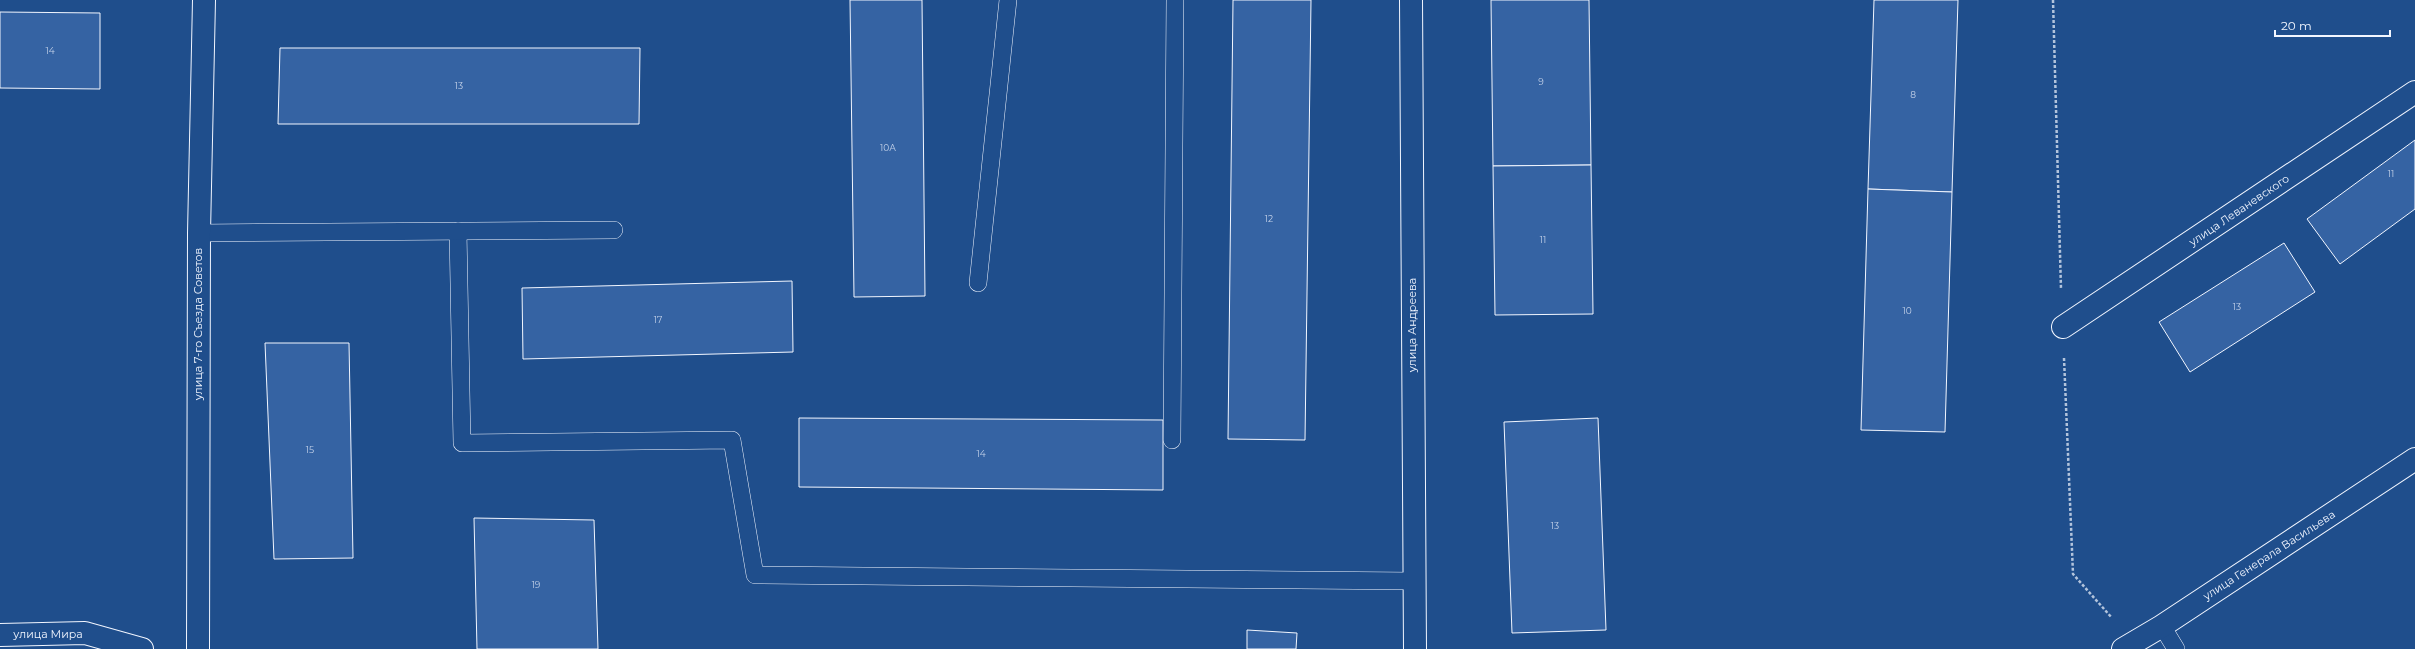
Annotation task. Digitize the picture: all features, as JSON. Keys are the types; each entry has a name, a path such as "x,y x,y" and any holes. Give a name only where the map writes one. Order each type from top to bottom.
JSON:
{"street":[{"name":"улица 7-го Съезда Советов","path":"198,649 199,233 204,0"},
{"name":"улица Андреева","path":"1411,0 1413,580 1415,649"},
{"name":"улица Леваневского","path":"2062,327 2415,92"},
{"name":"улица Генерала Васильева","path":"2123,649 2162,626 2415,459"},
{"name":"улица Мира","path":"0,634 85,633 142,649"}],"lane":[{"path":"978,283 1008,0"},
{"path":"1172,440 1175,0"},
{"path":"199,233 614,230"},
{"path":"458,231 462,443 732,440 755,574 1413,580"},
{"path":"2162,626 2176,649"}],"building":[{"path":"850,0 922,0 925,296 854,297"},
{"path":"1233,0 1311,0 1305,440 1228,439"},
{"path":"1491,0 1589,0 1591,165 1493,166"},
{"path":"1874,0 1958,0 1952,192 1868,189"},
{"path":"0,12 100,13 100,89 0,88"},
{"path":"280,48 640,48 639,124 278,124"},
{"path":"2415,140 2415,209 2340,264 2307,219"},
{"path":"1591,165 1593,314 1495,315 1493,166"},
{"path":"1868,189 1952,192 1945,432 1861,430"},
{"path":"2284,243 2315,292 2190,372 2159,322"},
{"path":"792,281 793,352 523,359 522,288"},
{"path":"265,343 349,343 353,558 274,559"},
{"path":"799,418 1163,420 1163,490 799,487"},
{"path":"1598,418 1606,630 1512,633 1504,422"},
{"path":"474,518 594,520 598,649 477,649"},
{"path":"1247,630 1297,633 1296,649 1247,649"}]}
